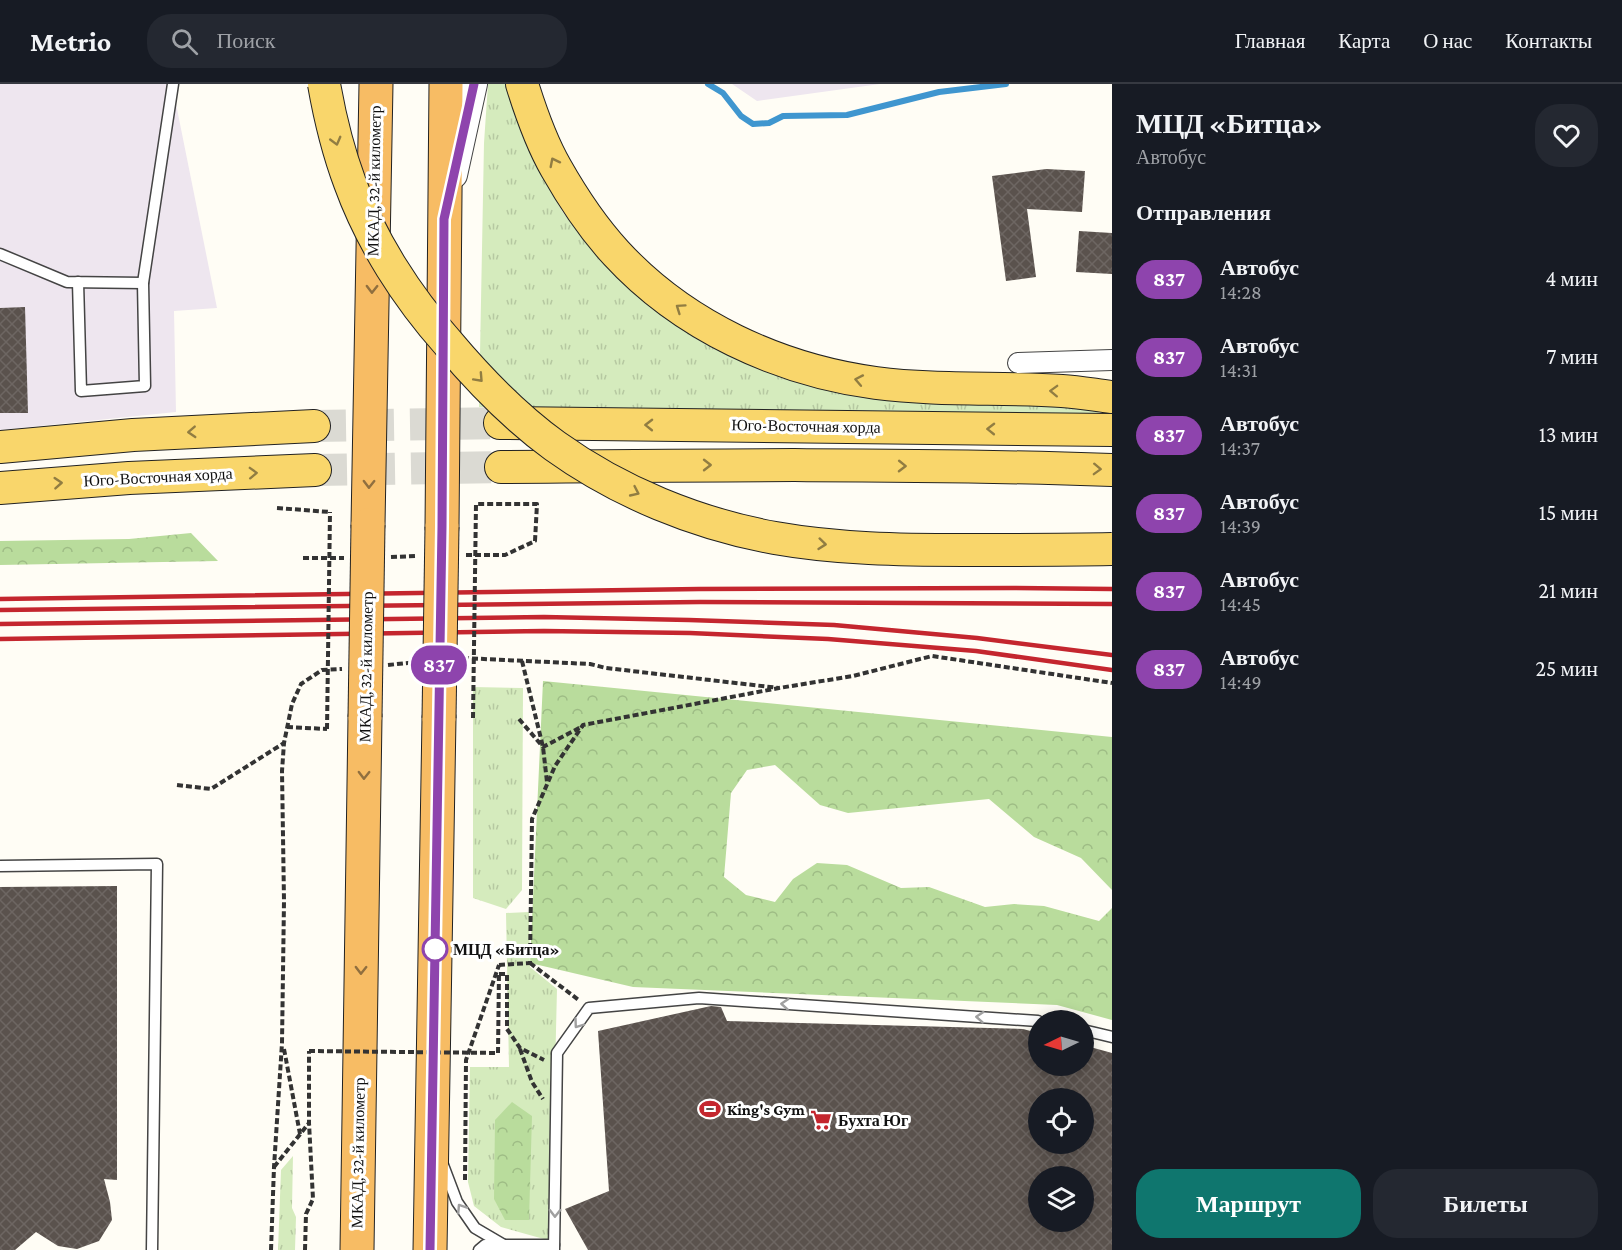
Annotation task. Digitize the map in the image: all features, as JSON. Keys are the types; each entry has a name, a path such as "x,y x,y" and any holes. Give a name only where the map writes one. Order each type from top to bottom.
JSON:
{"highway":[{"name":"МКАД, 32-й километр","path":"357,1250 376,84"},
{"path":"430,1250 442,527 446,84"}],"main road":[{"path":"324,84 338,150 350,185 381,248 416,304 493,393 555,446 594,471 659,503 718,524 775,538 880,549 1112,549"},
{"path":"522,84 533,118 555,166 595,227 617,254 649,285 678,308 739,343 805,367 876,383 1063,391 1112,397"},
{"name":"Юго-Восточная хорда","path":"500,423 1112,430"},
{"path":"0,447 133,435 314,426"},
{"path":"501,466 815,465 1112,470"},
{"name":"Юго-Восточная хорда","path":"0,488 129,478 315,470"}],"street":[{"path":"444,219 474,84"},
{"path":"1018,363 1112,360"}],"lane":[{"path":"78,282 81,391 145,386 143,283 173,84"},
{"path":"0,254 67,282 143,283"},
{"path":"0,866 157,864 152,1250"},
{"path":"479,1250 485,1245 555,1248 557,1053 590,1008 699,998 1028,1020"},
{"path":"1094,1033 1112,1037"},
{"path":"432,1111 441,1161 457,1202 475,1228 504,1245"}],"path":[{"path":"473,718 476,504 537,504"},
{"path":"277,508 330,512 327,729 287,727"},
{"path":"543,747 584,725 853,676 932,656 1112,683"},
{"path":"452,659 590,664 606,668 779,688"},
{"path":"522,661 543,747 547,783"},
{"path":"381,665 417,662"},
{"path":"271,1250 282,1043 284,854 282,771 284,743 292,704 301,684 322,670 346,668"},
{"path":"519,719 543,747"},
{"path":"530,963 532,819 555,766 584,725"},
{"path":"177,785 211,789 284,743"},
{"path":"499,965 530,963 590,1008"},
{"path":"305,1250 306,1214 313,1199 309,1123 309,1050 498,1053 499,965"},
{"path":"465,1185 466,1060 499,965"},
{"path":"499,974 507,974 507,1029 520,1048 532,1082 556,1120"},
{"path":"282,1043 300,1134"},
{"path":"520,1048 532,1056 557,1066"},
{"path":"274,1167 309,1123"}],"shaded area":[{"path":"0,84 172,84 217,308 174,311 176,412 0,430"},
{"path":"732,84 880,84 757,101"}],"green space":[{"path":"488,84 506,84 520,130 533,157 562,211 581,237 601,261 644,301 695,338 775,375 831,390 1087,407 1099,411 1098,415 479,407 484,143"},
{"path":"191,533 218,561 0,565 0,541 129,539"},
{"path":"543,681 1112,737 1112,890 1081,858 1034,837 989,799 848,813 820,805 775,765 747,770 731,793 724,877 746,895 775,902 793,879 817,863 847,865 901,888 929,887 985,907 1014,904 1044,906 1099,921 1112,908 1112,1020 1094,1015 1094,1010 1075,1010 1057,1005 633,987 530,963"},
{"path":"473,687 523,688 522,890 506,909 473,898"},
{"path":"529,912 530,967 557,989 551,1241 501,1227 474,1206 468,1182 470,1067 509,1067 506,913"},
{"path":"512,1102 532,1116 529,1220 505,1220 494,1199 495,1120"},
{"path":"293,1156 292,1208 296,1217 295,1250 278,1250 281,1170"}],"building":[{"path":"1046,169 1085,171 1082,212 1027,209 1036,277 1006,281 992,176"},
{"path":"1079,231 1112,233 1112,274 1076,272"},
{"path":"25,307 28,413 0,413 0,308"},
{"path":"117,886 117,1180 104,1179 112,1220 99,1241 77,1249 58,1246 36,1232 15,1250 0,1250 0,887"},
{"name":"Бухта Юг","path":"711,1006 721,1007 727,1021 1023,1029 1028,1030 1028,1076 1094,1076 1094,1048 1112,1053 1112,1250 588,1250 565,1209 609,1191 598,1031"}],"waterway":[{"path":"708,84 723,93 741,116 753,124 769,123 783,116 847,115 939,92 1006,84"}],"tunnel":[{"path":"314,426 500,423"},
{"path":"315,470 501,467"}],"railway":[{"path":"0,599 699,589 1112,589"},
{"path":"0,610 700,602 1112,604"},
{"path":"0,624 544,617 689,620 834,625 977,638 1112,655"},
{"path":"0,639 544,631 690,633 828,639 976,651 1112,670"}],"bus line":[{"name":"837","path":"430,1250 442,527 444,219 474,84"}],"place":[{"name":"МЦД «Битца»","path":"435,949"},
{"name":"King's Gym","path":"710,1109"},
{"name":"Бухта Юг","path":"821,1120"}]}
